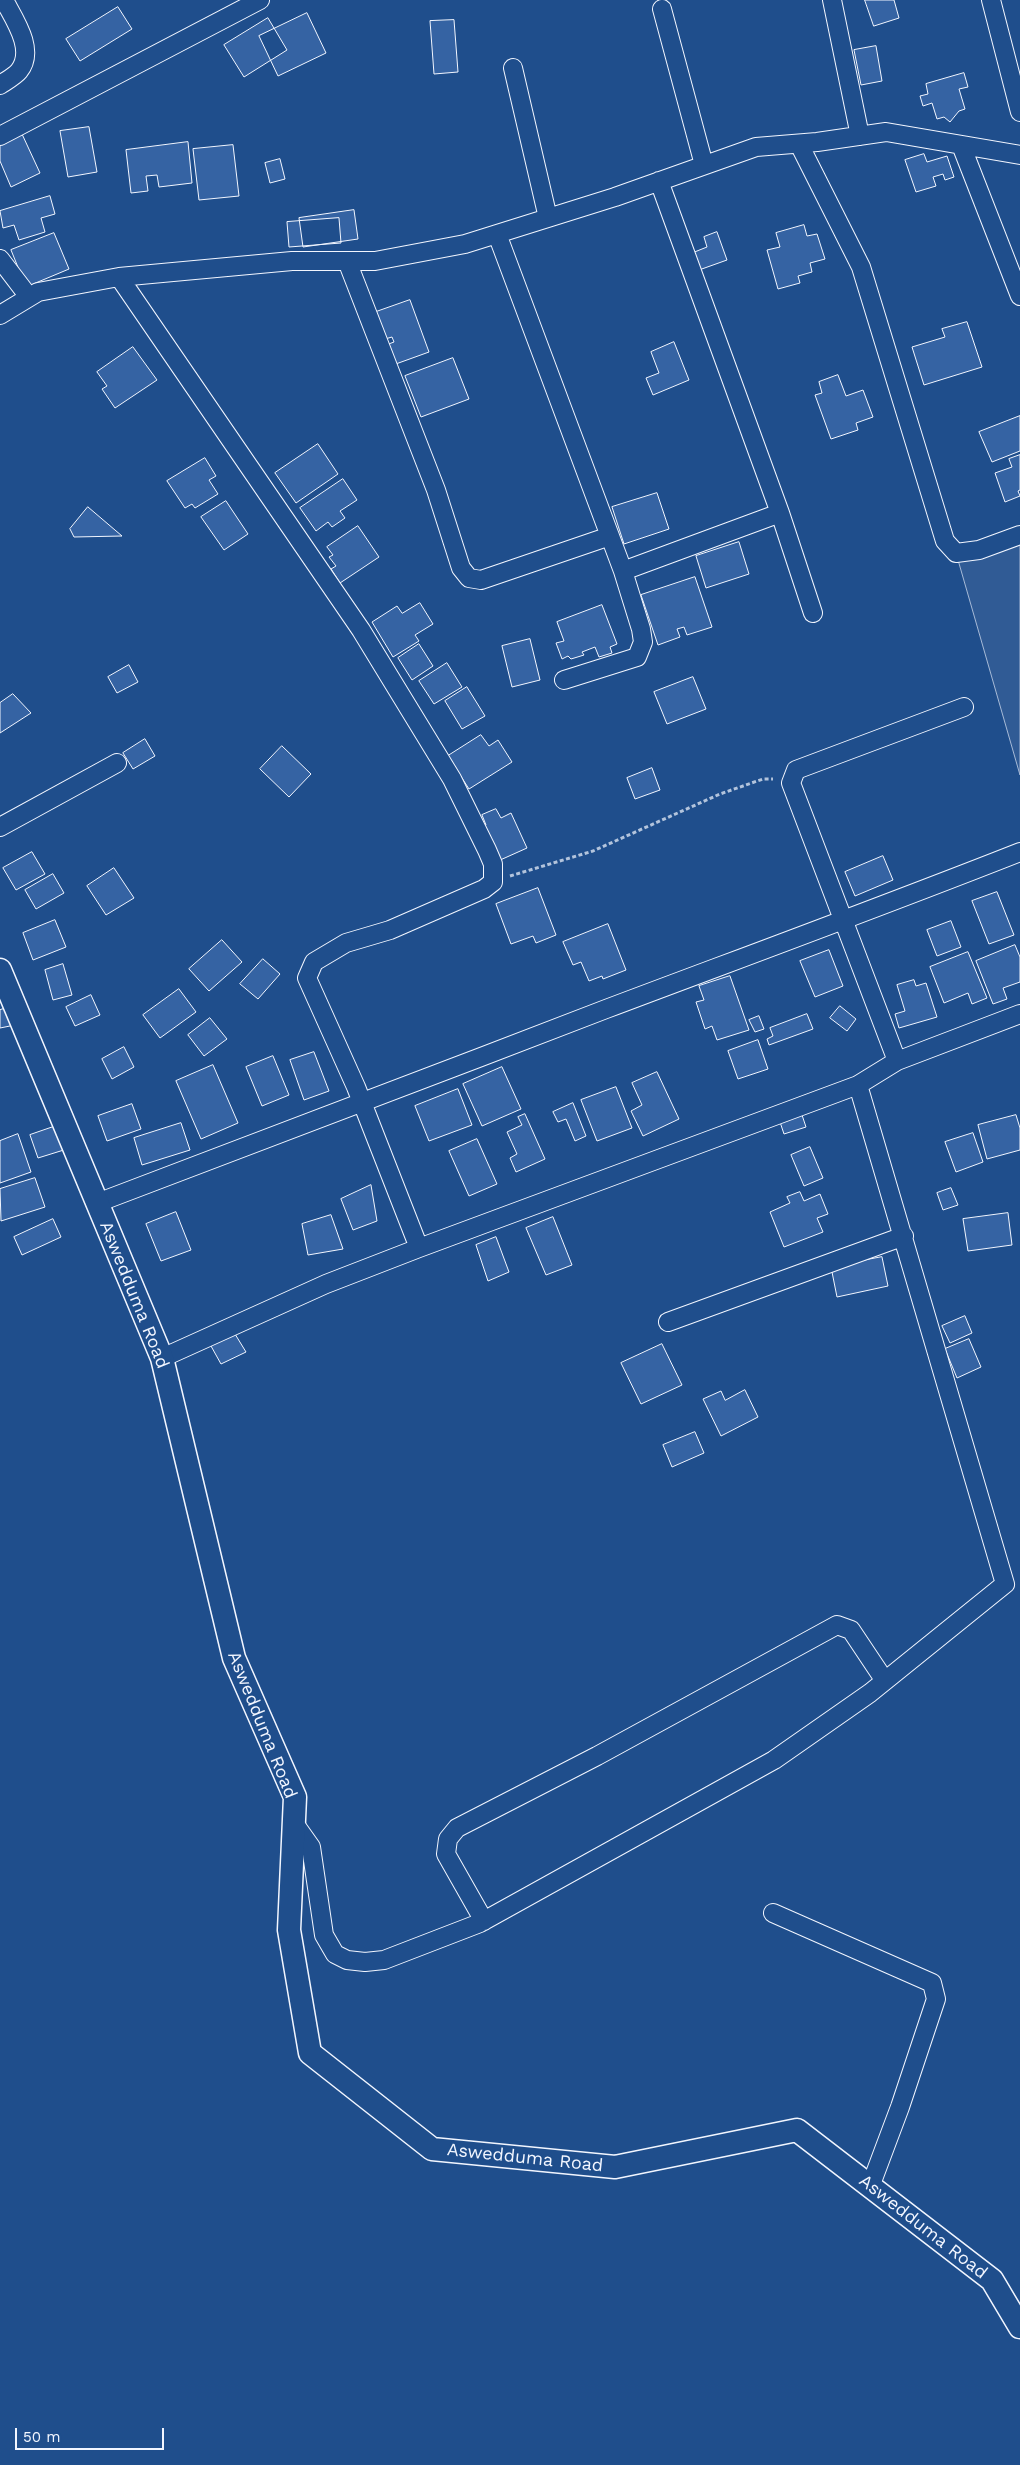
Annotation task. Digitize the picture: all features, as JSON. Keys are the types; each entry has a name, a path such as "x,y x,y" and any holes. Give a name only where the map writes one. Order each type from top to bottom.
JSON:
{"street":[{"path":"0,85 19,71 26,56 22,37 4,0"},
{"path":"0,136 260,0"},
{"path":"832,0 860,136"},
{"path":"991,0 1020,112"},
{"path":"662,9 704,165"},
{"path":"513,68 548,218"},
{"path":"0,315 38,292 119,278 292,261 375,261 465,244 659,181 756,147 799,144 886,132 962,145 1015,151"},
{"path":"799,144 861,267 945,541 956,553 979,550 1020,536"},
{"path":"962,145 1020,296"},
{"path":"659,181 780,513 813,613"},
{"path":"497,234 623,571 641,630 642,642 637,657 564,680"},
{"path":"0,259 29,297"},
{"path":"347,261 436,490 461,568 469,578 481,580 610,536"},
{"path":"119,278 361,630 452,779 493,864 493,882 484,888 390,930 346,944 314,962 307,978 363,1104 418,1248"},
{"path":"623,571 780,513"},
{"path":"897,1062 791,783 796,770 964,707"},
{"path":"0,827 117,763"},
{"path":"105,1200 363,1104 606,1009 844,921 1020,852"},
{"name":"Aswedduma Road","path":"0,970 162,1358 234,1658 295,1797 289,1930 310,2053 432,2149 615,2167 797,2130 992,2280 1020,2327"},
{"path":"162,1358 326,1284 858,1085 897,1062 1020,1014"},
{"path":"294,1823 311,1846 324,1935 335,1954 347,1960 365,1962 384,1960 484,1921 774,1760 885,1681 1013,1580 858,1085"},
{"path":"668,1322 904,1236"},
{"path":"484,1921 446,1854 448,1839 456,1828 597,1756 837,1626 851,1630 885,1681"},
{"path":"773,1913 932,1983 936,1999 900,2107 870,2187"}],"path":[{"path":"493,882 593,851 737,788 763,779 792,778"}],"shaded area":[{"path":"1020,527 1020,775 956,553"}],"building":[{"path":"865,0 894,0 899,18 874,26"},
{"path":"118,7 132,29 80,61 66,39"},
{"path":"307,13 326,53 278,76 259,36"},
{"path":"268,18 287,50 244,77 224,45"},
{"path":"454,20 458,72 434,74 430,21"},
{"path":"876,46 882,81 861,85 854,50"},
{"path":"964,73 968,87 959,89 965,109 959,111 950,122 944,117 937,119 932,103 923,106 920,96 928,94 926,84"},
{"path":"89,127 97,172 68,177 60,131"},
{"path":"22,134 40,173 11,187 0,161 0,144"},
{"path":"188,142 192,183 159,187 157,175 146,176 148,191 131,193 126,150"},
{"path":"233,145 239,196 199,200 193,149"},
{"path":"924,154 927,162 947,156 954,177 945,180 943,174 933,177 936,186 916,192 905,160"},
{"path":"280,159 285,179 270,183 265,163"},
{"path":"50,196 55,214 41,218 45,232 19,240 14,225 3,228 0,211"},
{"path":"354,210 358,239 303,247 299,218"},
{"path":"339,218 341,243 289,247 287,222"},
{"path":"804,225 807,236 817,234 825,259 810,263 812,272 798,276 800,283 778,289 767,250 780,247 776,233"},
{"path":"717,232 727,260 699,270 692,253 707,247 704,237"},
{"path":"54,233 69,269 26,287 11,250"},
{"path":"410,300 429,352 393,365 386,345 394,342 392,337 385,339 376,312"},
{"path":"967,322 982,367 924,385 912,347 945,337 942,329"},
{"path":"674,342 689,380 653,395 646,378 659,373 651,352"},
{"path":"133,347 157,380 115,408 102,389 107,386 97,372"},
{"path":"453,358 469,399 421,417 405,376"},
{"path":"838,375 846,396 863,390 873,417 856,423 858,430 831,439 815,395 822,393 819,382"},
{"path":"1020,416 1020,451 992,462 979,432"},
{"path":"318,444 338,474 296,503 275,473"},
{"path":"1020,455 1020,490 1018,491 1020,496 1005,502 995,473 1012,467 1009,459"},
{"path":"205,458 216,476 209,480 218,494 195,508 192,504 185,508 167,481"},
{"path":"343,479 357,500 340,511 345,518 332,527 328,522 316,531 300,508"},
{"path":"657,493 669,529 624,544 612,507"},
{"path":"226,501 248,534 224,550 201,517"},
{"path":"88,507 122,536 74,537 70,529"},
{"path":"358,526 379,557 340,583 331,569 336,566 329,557 333,555 327,547"},
{"path":"739,542 749,574 706,588 696,556"},
{"path":"695,577 712,627 687,635 684,627 677,629 680,637 658,645 641,595"},
{"path":"420,603 433,624 415,635 419,641 393,657 372,622 397,606 402,613"},
{"path":"602,605 617,644 610,647 612,653 599,657 595,647 582,652 584,655 571,659 568,656 562,659 556,643 564,641 557,622"},
{"path":"530,639 540,680 512,687 502,646"},
{"path":"419,644 433,666 412,680 398,658"},
{"path":"447,663 462,687 434,704 419,681"},
{"path":"129,665 138,682 117,693 108,677"},
{"path":"693,677 706,709 667,724 654,692"},
{"path":"467,687 485,716 462,729 445,701"},
{"path":"13,694 31,713 0,733 0,703"},
{"path":"481,735 489,746 498,740 512,762 469,789 448,756"},
{"path":"145,739 155,756 133,769 123,753"},
{"path":"282,746 311,774 289,797 260,769"},
{"path":"652,768 660,790 635,799 627,778"},
{"path":"496,809 501,818 511,813 527,848 498,861 482,827 486,825 482,815"},
{"path":"32,852 45,874 16,890 3,868"},
{"path":"883,856 893,880 855,896 845,872"},
{"path":"114,868 134,898 106,915 87,886"},
{"path":"53,874 64,893 36,909 25,890"},
{"path":"538,888 556,935 536,943 533,936 511,944 496,904"},
{"path":"997,892 1014,935 989,944 972,901"},
{"path":"55,920 66,947 33,960 23,933"},
{"path":"951,921 961,947 937,956 927,930"},
{"path":"608,924 626,970 603,979 602,976 589,981 581,962 573,965 563,942"},
{"path":"222,940 242,962 209,991 189,969"},
{"path":"1015,945 1020,957 1020,982 1003,988 1007,999 993,1004 976,961"},
{"path":"829,950 843,986 815,997 800,961"},
{"path":"968,952 987,998 972,1004 968,993 944,1003 930,967"},
{"path":"263,959 280,974 258,999 240,984"},
{"path":"63,964 72,995 53,1000 45,970"},
{"path":"730,976 749,1030 717,1040 712,1026 705,1029 696,1002 704,1000 699,986"},
{"path":"914,980 916,986 926,983 937,1017 899,1028 895,1014 905,1011 897,985"},
{"path":"179,989 196,1012 160,1038 143,1015"},
{"path":"91,995 100,1015 75,1026 66,1007"},
{"path":"840,1006 856,1019 847,1031 830,1018"},
{"path":"11,1007 15,1025 0,1028 0,1010"},
{"path":"807,1014 813,1029 769,1045 767,1039 773,1036 770,1028"},
{"path":"759,1016 764,1029 755,1032 749,1020"},
{"path":"210,1018 227,1039 204,1056 188,1035"},
{"path":"758,1040 768,1069 738,1079 728,1051"},
{"path":"124,1047 134,1067 112,1079 102,1059"},
{"path":"314,1052 329,1091 304,1100 290,1060"},
{"path":"273,1056 289,1095 262,1106 246,1067"},
{"path":"213,1065 238,1123 201,1139 176,1081"},
{"path":"502,1067 521,1109 482,1126 463,1084"},
{"path":"657,1072 679,1119 643,1136 631,1111 642,1105 632,1083"},
{"path":"616,1087 632,1128 597,1141 581,1100"},
{"path":"458,1089 472,1125 429,1141 415,1106"},
{"path":"573,1103 586,1136 575,1141 566,1119 558,1122 553,1112"},
{"path":"132,1104 141,1129 107,1141 98,1116"},
{"path":"801,1112 806,1127 784,1134 779,1119"},
{"path":"525,1114 545,1159 516,1172 510,1158 517,1154 507,1132 522,1125 518,1117"},
{"path":"1016,1115 1020,1128 1020,1150 987,1159 978,1125"},
{"path":"181,1123 190,1150 142,1165 134,1138"},
{"path":"59,1125 67,1149 38,1158 30,1135"},
{"path":"973,1133 983,1162 956,1172 945,1142"},
{"path":"18,1134 31,1172 0,1183 0,1141"},
{"path":"477,1139 497,1184 469,1196 449,1151"},
{"path":"810,1147 823,1178 804,1186 791,1155"},
{"path":"35,1178 45,1207 1,1221 0,1189"},
{"path":"371,1185 377,1221 353,1230 341,1199"},
{"path":"951,1188 958,1205 943,1210 937,1193"},
{"path":"800,1192 804,1201 820,1194 828,1214 817,1218 823,1232 784,1247 770,1212 790,1203 787,1197"},
{"path":"176,1212 191,1250 161,1261 146,1224"},
{"path":"1008,1213 1012,1245 968,1251 963,1219"},
{"path":"331,1215 343,1249 308,1255 302,1224"},
{"path":"553,1217 572,1265 546,1275 526,1228"},
{"path":"53,1219 61,1237 22,1255 14,1237"},
{"path":"496,1237 509,1272 488,1281 476,1245"},
{"path":"882,1257 888,1286 837,1297 831,1267"},
{"path":"965,1316 972,1333 950,1343 942,1326"},
{"path":"235,1334 246,1352 221,1364 211,1346"},
{"path":"969,1339 981,1367 957,1378 945,1349"},
{"path":"662,1344 682,1385 641,1404 621,1363"},
{"path":"745,1390 758,1417 721,1436 703,1399 721,1391 725,1400"},
{"path":"695,1432 704,1453 672,1467 663,1445"}]}
